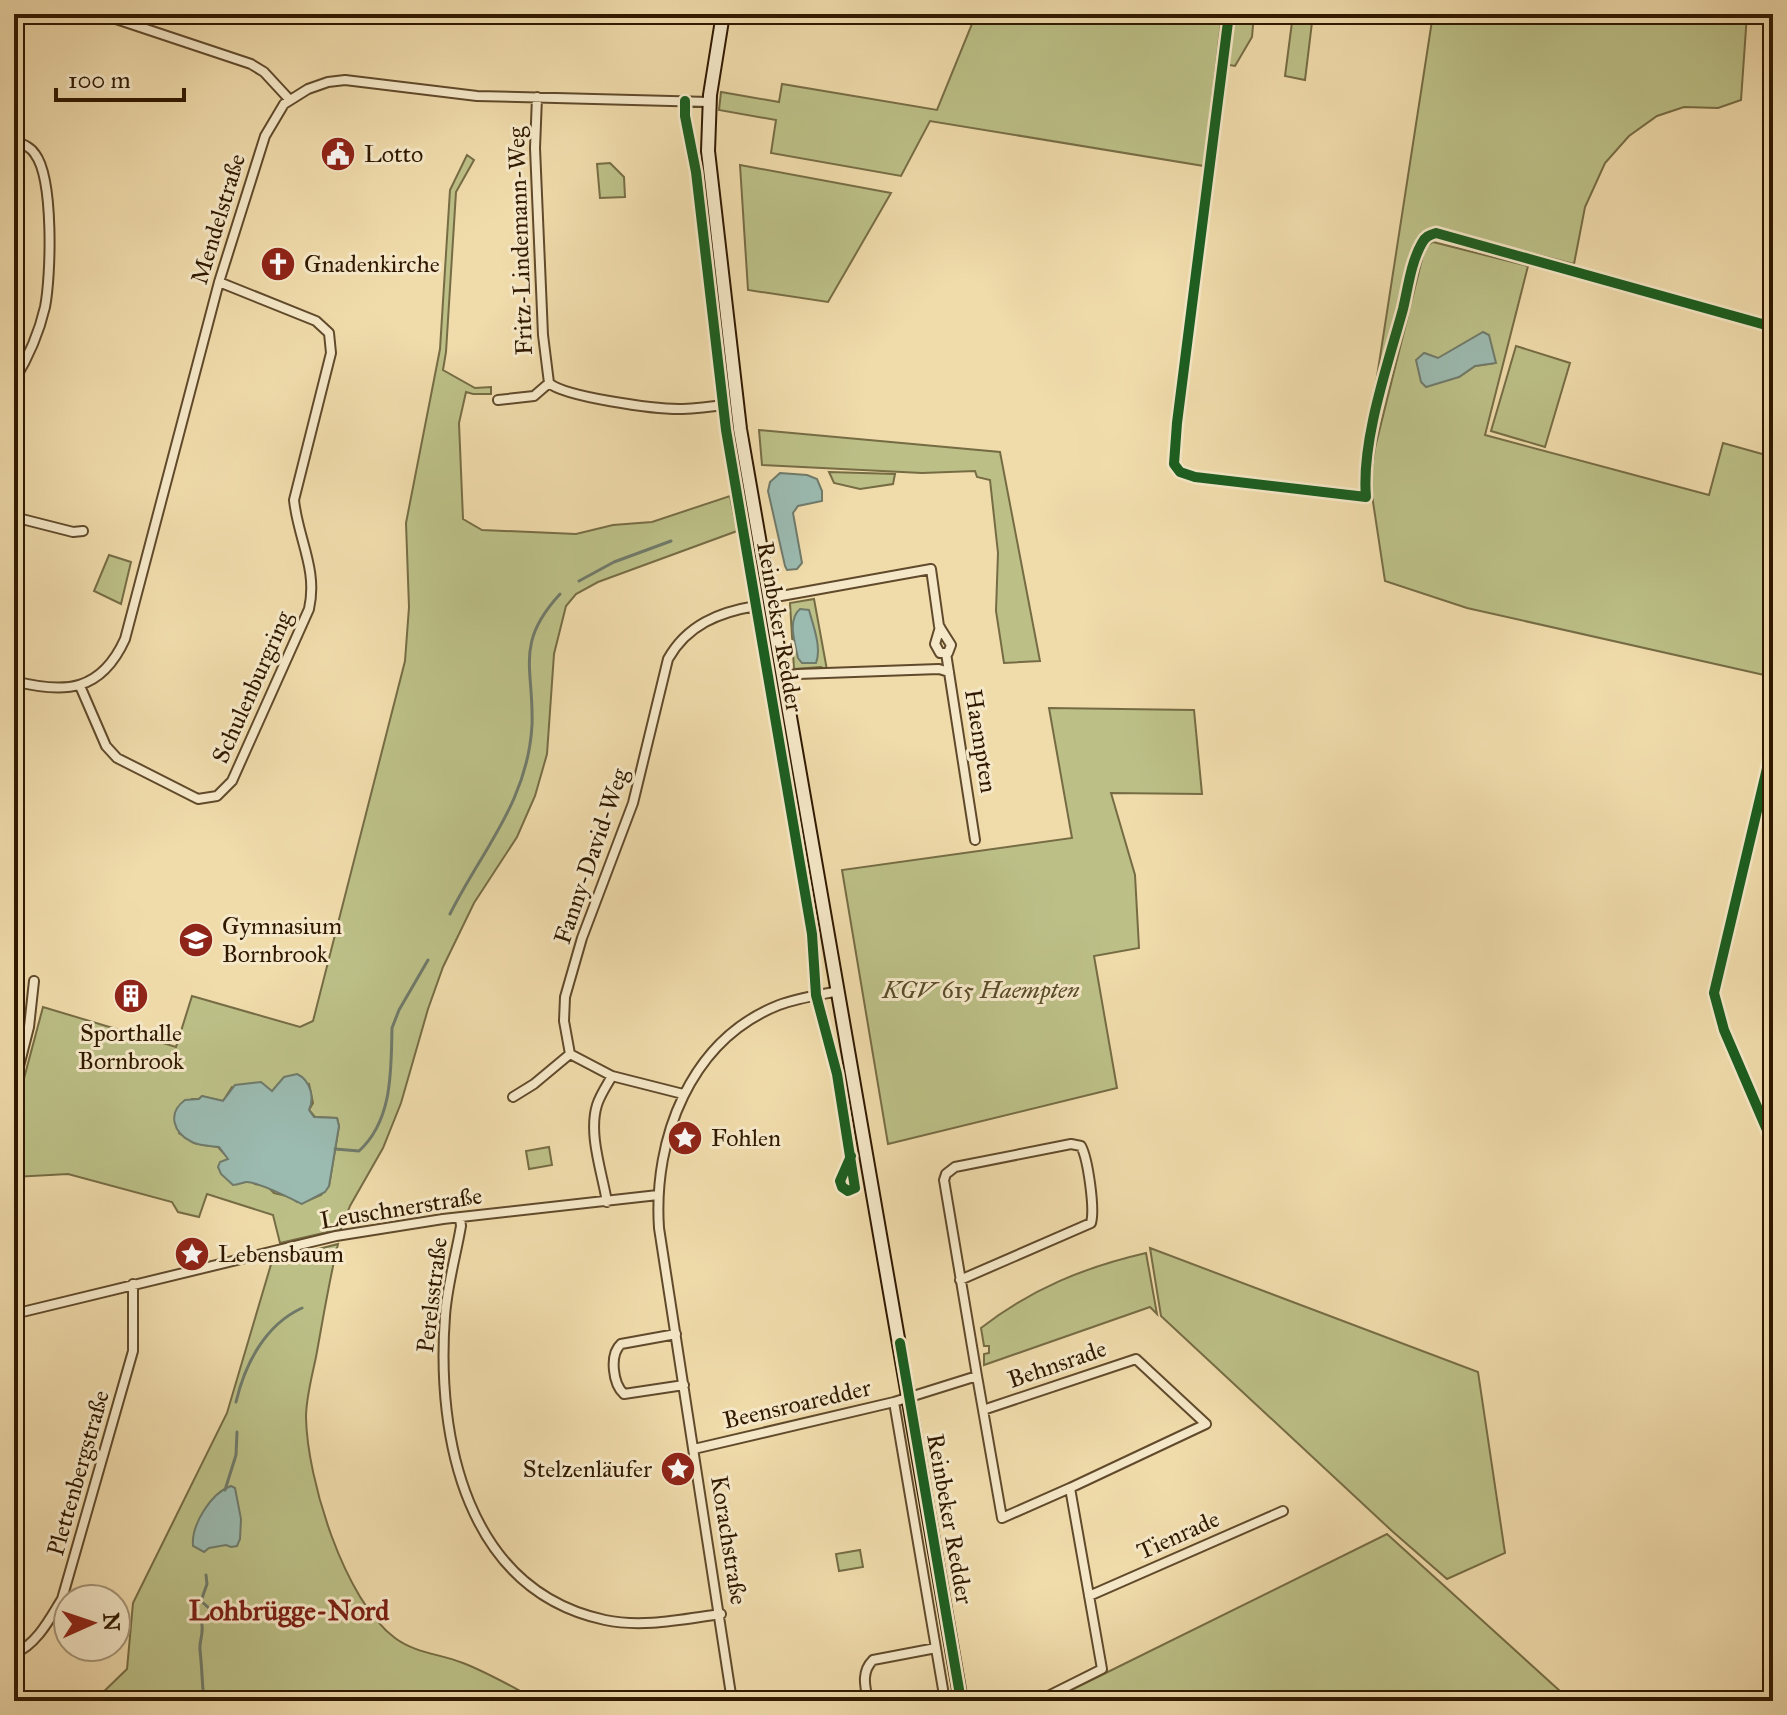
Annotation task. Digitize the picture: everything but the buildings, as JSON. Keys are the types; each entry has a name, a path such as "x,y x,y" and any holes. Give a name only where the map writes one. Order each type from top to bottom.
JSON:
{"main road":[{"name":"Reinbeker Redder","path":"723,14 709,102 708,151 740,429 961,1701"}],"street":[{"path":"101,14 251,64 264,72 289,99 308,89 338,80 477,96 709,102"},
{"name":"Fritz-Lindemann-Weg","path":"537,97 535,148 543,335 549,383 561,391 644,406 678,409 723,405"},
{"name":"Mendelstraße","path":"80,686 101,673 119,653 125,639 219,282 265,136 289,99"},
{"name":"Reinbeker Redder","path":"685,101 723,405 812,934 816,995 837,1074 851,1156"},
{"path":"14,141 31,149 39,161 49,219 49,273 45,306 34,341 14,381"},
{"name":"Schulenburgring","path":"80,686 106,746 117,758 198,799 217,796 232,781 309,609 313,592 312,574 294,500 331,353 329,333 316,321 219,282"},
{"name":"Fritz-Lindemann-Weg","path":"498,400 527,399 549,383"},
{"path":"14,517 73,532 83,531"},
{"path":"770,598 931,569 939,626 936,649 946,653"},
{"name":"Fanny-David-Weg","path":"570,1054 564,1021 565,997 582,938 633,803 668,659 679,641 693,629 716,616 756,606"},
{"path":"939,626 951,645 946,653 949,672"},
{"name":"Haempten","path":"784,676 924,670 949,672 975,840"},
{"path":"14,681 52,690 80,686"},
{"path":"14,1086 29,1027 34,981"},
{"name":"Korachstraße","path":"732,1701 659,1228 658,1195 664,1153 683,1094 710,1052 731,1034 778,1006 839,991"},
{"path":"513,1097 570,1054 612,1076 683,1094"},
{"path":"607,1202 595,1119 597,1105 612,1076"},
{"path":"960,1280 1091,1223 1093,1216 1081,1146 1071,1144 947,1171 944,1180 960,1280 977,1376"},
{"name":"Leuschnerstraße","path":"14,1314 336,1236 658,1195"},
{"name":"Perelsstraße","path":"460,1218 445,1312 444,1390 456,1465 493,1549 518,1577 540,1595 563,1607 607,1620 652,1623 721,1614"},
{"name":"Plettenbergstraße","path":"14,1654 24,1650 43,1631 62,1599 128,1372 134,1329 133,1284"},
{"path":"676,1334 621,1344 613,1358 619,1389 624,1394 684,1385"},
{"name":"Behnsrade","path":"909,1397 977,1376 1002,1518 1206,1424 1136,1359 983,1410"},
{"name":"Beensroaredder","path":"694,1449 909,1397"},
{"name":"Reinbeker Redder","path":"894,1402 945,1701"},
{"path":"1038,1701 1102,1669 1070,1488"},
{"name":"Tienrade","path":"1089,1596 1283,1511"},
{"path":"868,1701 864,1680 866,1666 873,1660 936,1648"}],"green space":[{"path":"976,14 1222,14 1204,166 930,121 901,176 771,153 776,120 719,110 721,92 779,102 782,84 937,110"},
{"path":"1232,14 1254,14 1252,37 1235,66 1223,64"},
{"path":"1290,14 1313,14 1305,80 1285,76 1292,22"},
{"path":"1433,14 1747,14 1741,100 1718,108 1684,107 1657,116 1629,136 1605,163 1585,207 1574,264 1434,229 1423,233 1413,250 1370,422"},
{"path":"467,155 474,160 456,192 443,370 475,388 491,387 491,394 466,392 459,423 463,519 482,530 576,534 613,525 652,522 730,496 737,531 598,582 576,594 566,606 554,654 547,754 535,796 517,837 474,903 443,967 401,1103 383,1148 350,1206 341,1229 280,1243 273,1215 207,1194 199,1217 178,1212 172,1202 68,1174 14,1177 14,1116 43,1007 176,1047 192,996 300,1027 313,1021 405,661 409,607 406,523 440,349 450,190","holes":["309,1084 313,1103 309,1110 315,1117 337,1118 339,1126 329,1186 321,1195 307,1201 297,1202 291,1197 274,1193 267,1186 255,1184 227,1161 229,1159 218,1147 194,1143 179,1133 192,1099 202,1096 223,1101 232,1087 271,1092"]},
{"path":"610,163 624,177 625,197 600,198 597,164"},
{"path":"740,165 891,193 828,302 748,290"},
{"path":"1433,242 1528,266 1485,435 1709,495 1723,443 1773,457 1773,677 1467,608 1385,581 1370,482 1375,448 1426,246","holes":["1424,353 1437,358 1495,363 1475,366 1459,377"]},
{"path":"1516,346 1570,363 1545,447 1491,431"},
{"path":"759,430 1000,452 1040,661 1004,663 996,611 998,553 990,480 977,477 975,471 922,473 762,465"},
{"path":"829,472 895,474 893,484 860,489 834,483"},
{"path":"109,555 131,562 121,604 94,591"},
{"path":"814,599 827,670 821,667 794,669 790,603"},
{"name":"KGV 615 Haempten","path":"1049,708 1194,710 1202,794 1111,793 1135,875 1139,948 1094,956 1117,1088 888,1144 842,870 1072,838"},
{"path":"549,1147 552,1165 529,1169 526,1151"},
{"path":"338,1244 306,1417 313,1472 321,1504 345,1568 360,1596 377,1620 403,1643 473,1667 539,1701 94,1701 127,1669 128,1663 132,1663 133,1603 227,1413 272,1261"},
{"path":"1150,1248 1478,1372 1505,1553 1447,1579 1161,1316"},
{"path":"1146,1253 1157,1314 1150,1307 984,1365 984,1354 989,1353 989,1346 984,1346 981,1328 1000,1314 1059,1281"},
{"path":"1387,1534 1571,1701 1149,1701 1144,1691 1121,1701 1049,1701"},
{"path":"860,1550 863,1567 839,1571 836,1554"}],"water":[{"path":"1483,332 1489,335 1496,363 1475,366 1459,377 1426,387 1421,382 1416,360 1424,353 1438,358"},
{"path":"780,473 817,479 822,491 822,501 798,506 793,513 802,563 797,569 787,570 785,566 768,491 770,482"},
{"path":"800,609 809,610 815,629 816,663 802,663 798,658 793,625"},
{"path":"297,1074 310,1089 309,1110 314,1117 337,1118 339,1126 329,1186 325,1192 302,1204 258,1184 246,1182 233,1185 218,1167 220,1162 228,1159 219,1147 192,1142 177,1128 174,1117 185,1100 202,1096 223,1101 235,1085 261,1082 272,1091 284,1077"},
{"path":"231,1486 235,1488 241,1519 240,1539 237,1546 209,1548 204,1552 193,1546 195,1529 216,1495"}],"waterway":[{"path":"579,581 614,562 671,541"},
{"path":"450,914 502,824 522,778 532,725 531,642 536,628 560,594"},
{"path":"335,1149 359,1151 378,1125 388,1094 392,1028 428,960"},
{"path":"236,1402 258,1347 277,1325 302,1308"},
{"path":"225,1490 236,1455 237,1432"},
{"path":"204,1701 200,1646 201,1619 210,1616 210,1609 201,1601 207,1584 206,1575"}],"cycle path":[{"path":"1229,14 1177,423 1174,464 1180,472 1195,477 1366,497 1372,427 1412,267 1423,241 1436,233 1773,327"},
{"path":"685,101 726,430 812,934 816,995 837,1074 855,1188 848,1191 840,1181 851,1156"},
{"path":"1773,743 1714,993 1724,1030 1773,1144"},
{"path":"900,1343 961,1701"}],"place":[{"name":"Lotto","path":"338,154"},
{"name":"Gnadenkirche","path":"278,264"},
{"name":"Gymnasium Bornbrook","path":"196,940"},
{"name":"Sporthalle Bornbrook","path":"131,996"},
{"name":"Fohlen","path":"685,1138"},
{"name":"Lebensbaum","path":"192,1254"},
{"name":"Stelzenläufer","path":"678,1469"}],"district":[{"name":"Lohbrügge-Nord","path":"289,1610"}]}
